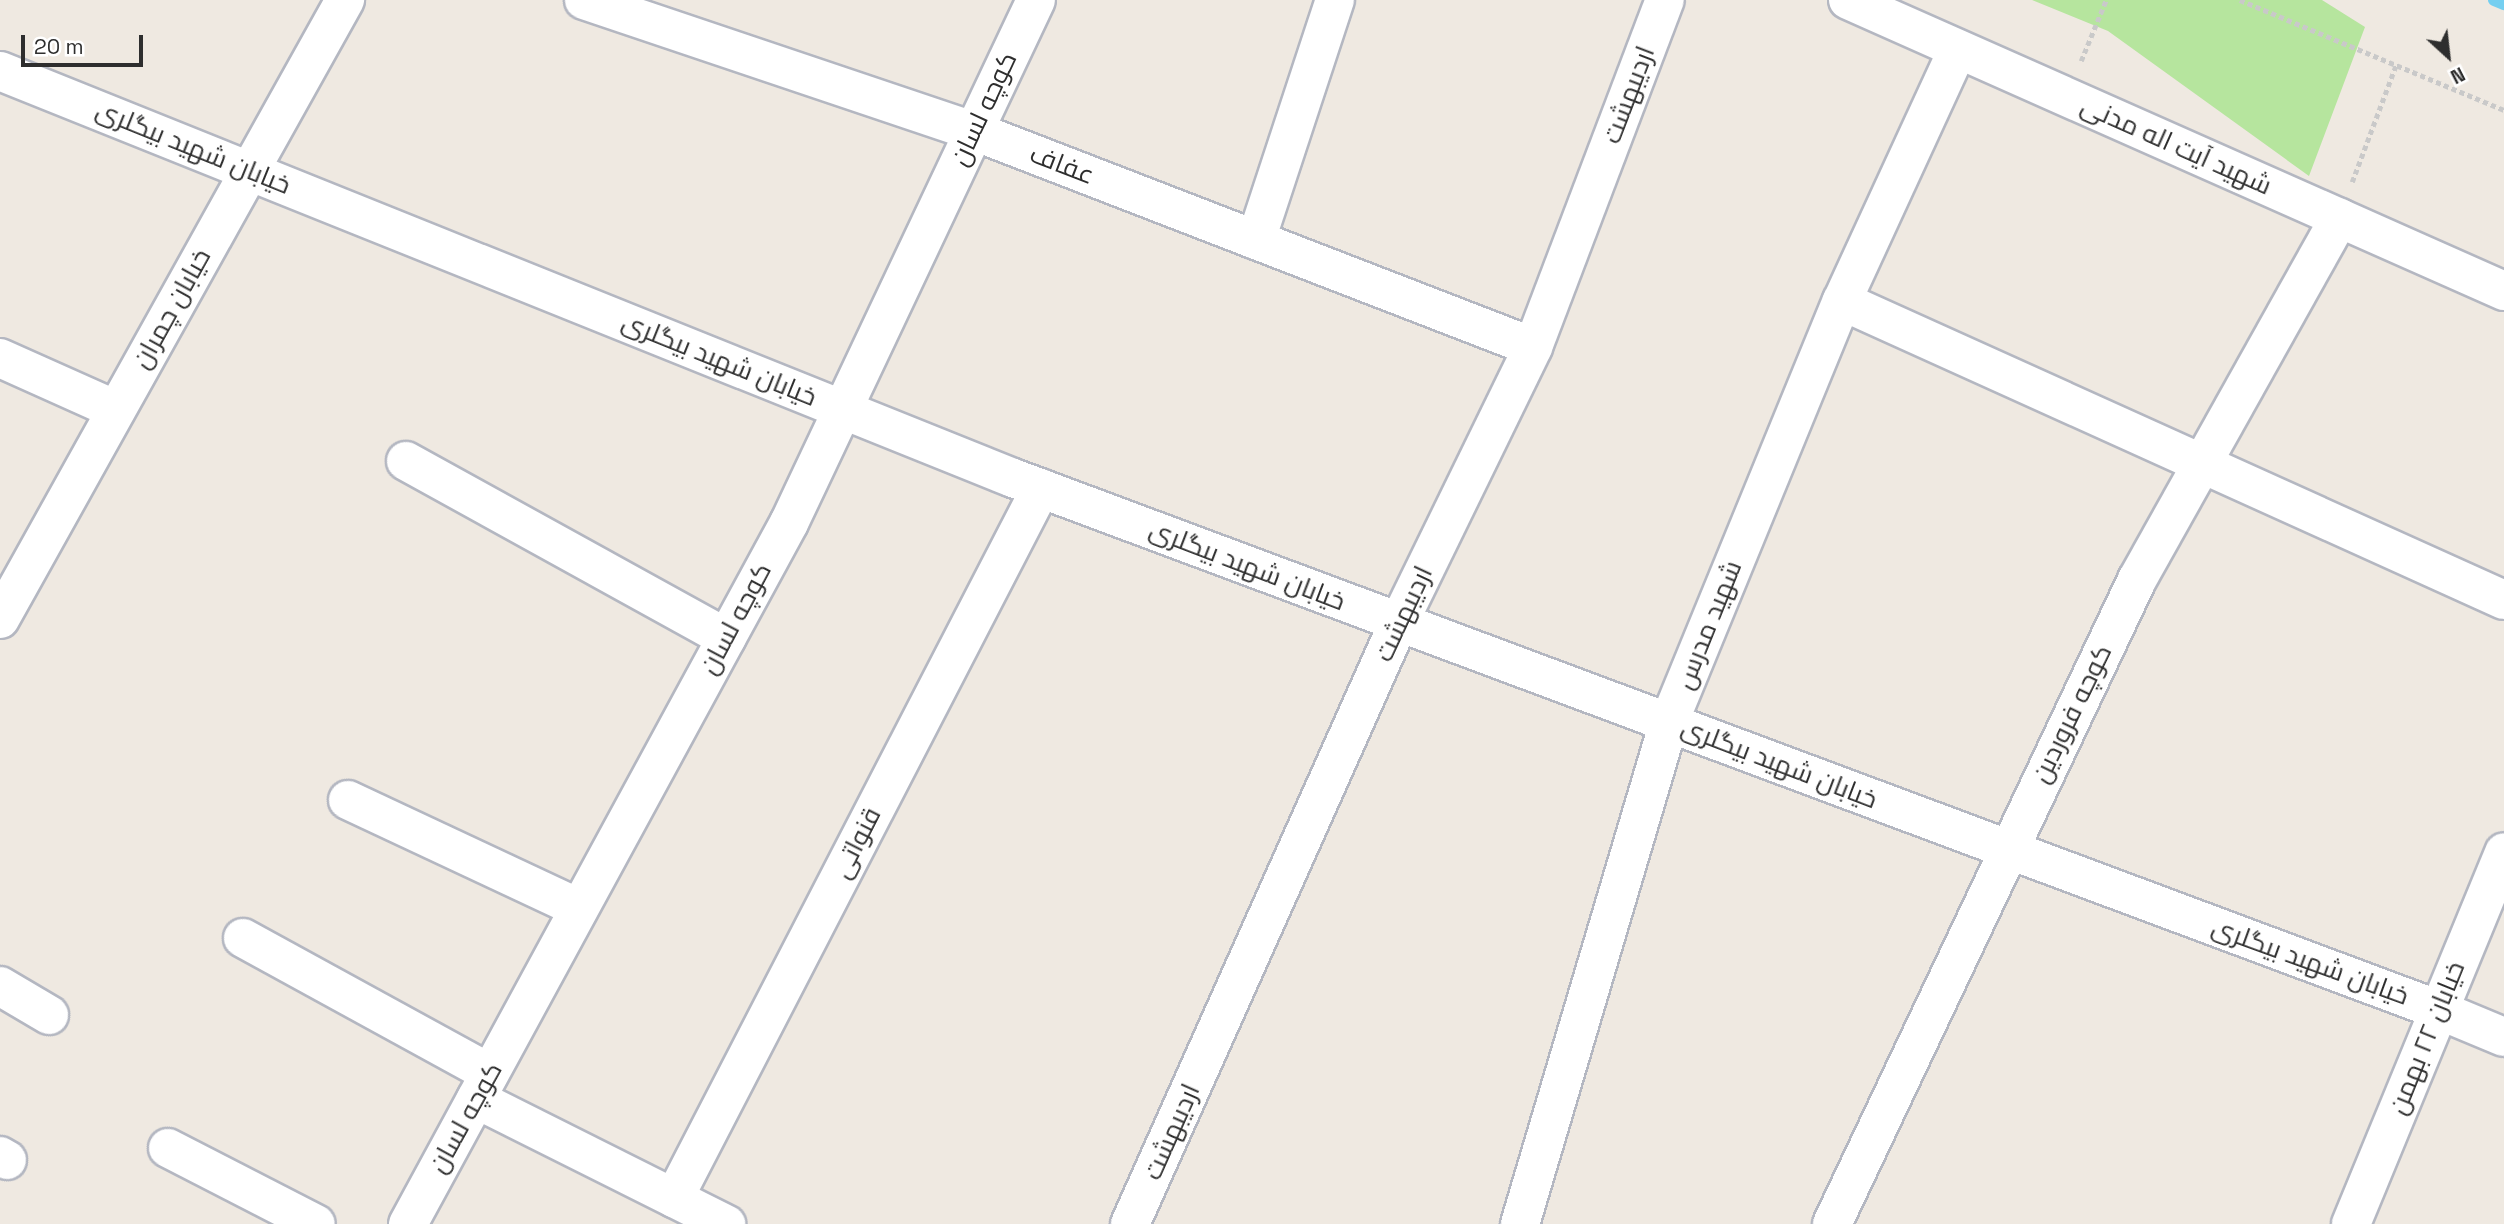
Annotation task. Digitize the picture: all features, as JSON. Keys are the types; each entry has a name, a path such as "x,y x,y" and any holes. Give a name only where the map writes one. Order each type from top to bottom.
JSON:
{"street":[{"name":"خیابان چمران","path":"0,619 345,0"},
{"name":"عفاف","path":"584,0 974,131 1533,347"},
{"name":"کوچه لسان","path":"408,1224 726,638 842,409 1036,0"},
{"path":"1256,240 1335,0"},
{"name":"اردیبهشت","path":"1130,1224 1399,622 1533,347 1665,0"},
{"name":"شهید آیت اله مدنی","path":"1848,0 2504,291"},
{"name":"شهید مدرس","path":"1520,1224 1669,722 1842,301 1958,49"},
{"name":"خیابان شهید بیگلری","path":"0,71 1041,488 2439,1010 2504,1037"},
{"name":"کوچه فروردین","path":"1832,1224 2006,849 2197,463 2339,218"},
{"path":"1842,301 2504,600"},
{"path":"0,358 116,410"},
{"path":"406,461 726,638"},
{"name":"قنواتی","path":"674,1198 1041,488"},
{"path":"348,800 579,908"},
{"name":"خیابان ۲۲ بهمن","path":"2351,1224 2504,852"},
{"path":"243,938 483,1086 674,1198 726,1224"},
{"path":"0,986 48,1015"},
{"path":"168,1148 316,1224"}],"path":[{"path":"2066,97 2106,0"},
{"path":"2240,0 2504,110"},
{"path":"2339,218 2396,65"}],"green space":[{"path":"2032,0 2322,0 2365,27 2309,176 2108,31"}],"waterway":[{"path":"2494,0 2504,4"}]}
